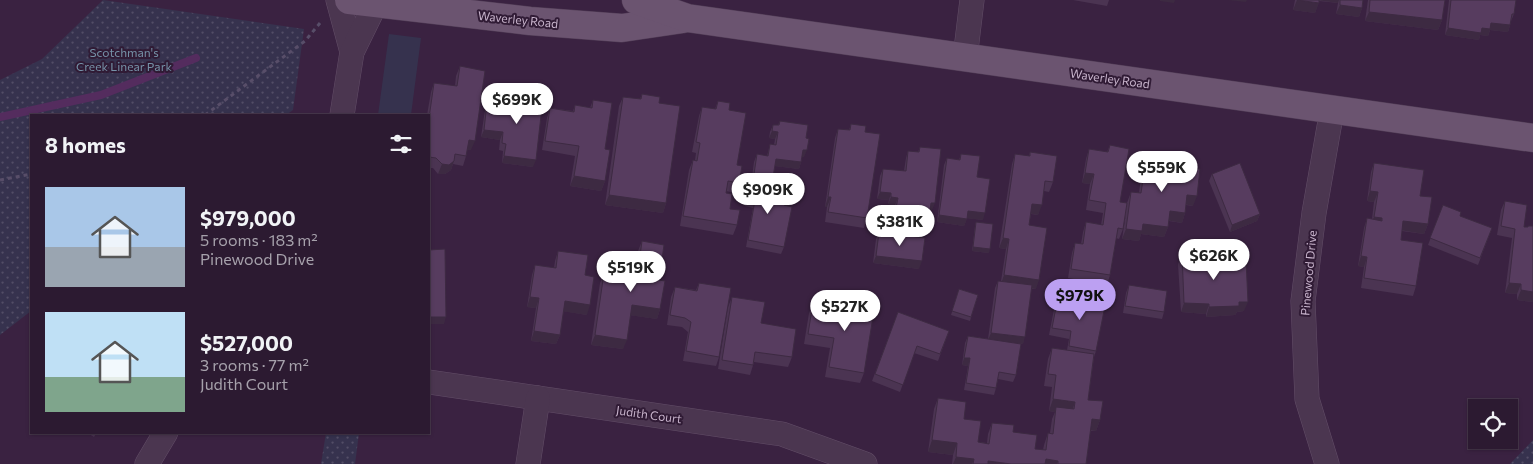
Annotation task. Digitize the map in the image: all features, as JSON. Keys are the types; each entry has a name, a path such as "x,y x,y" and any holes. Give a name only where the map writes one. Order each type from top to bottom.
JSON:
{"main road":[{"name":"Waverley Road","path":"349,0 530,21 622,28 687,18"},
{"name":"Waverley Road","path":"636,0 687,18 1533,138"}],"street":[{"path":"338,0 352,52"},
{"path":"965,58 972,0"},
{"path":"342,114 352,52 376,3"},
{"name":"Pinewood Drive","path":"1327,464 1307,399 1303,301 1314,213 1332,110"},
{"name":"Judith Court","path":"430,382 782,434 865,464"},
{"path":"528,464 538,398"},
{"path":"147,464 165,434"}],"path":[{"path":"206,114 305,40"},
{"path":"0,180 30,174"}],"green space":[{"name":"Scotchman's Creek Linear Park","path":"103,0 304,29 293,110 287,114 30,114 30,312 0,335 0,80 42,59"},
{"path":"389,34 421,38 411,114 378,114"},
{"path":"326,434 359,434 355,464 321,464"},
{"path":"1533,440 1533,464 1510,464"}],"building":[{"path":"1297,0 1319,0 1319,3"},
{"path":"1340,0 1363,0 1362,8 1340,5"},
{"path":"1370,0 1445,0 1442,20 1369,12"},
{"path":"1451,0 1516,0 1510,25 1491,23 1490,29 1482,28 1481,33 1448,28"},
{"path":"460,66 485,71 475,141 469,140 466,156 455,154 454,161 449,165 442,164 436,158 430,157 430,114 434,83 457,86"},
{"path":"513,94 543,98 536,160 504,156 506,144 502,143 503,132 484,130 487,103 512,106"},
{"path":"642,94 660,97 659,103 680,106 666,203 609,195 623,97 641,99"},
{"path":"593,100 612,103 605,149 610,150 605,181 574,176 579,146 545,141 550,108 574,112 575,105 592,108"},
{"path":"718,101 730,103 729,110 746,113 737,165 742,166 739,183 728,181 726,193 732,194 730,209 740,210 737,225 683,216 693,160 697,161 700,143 696,142 702,107 716,109"},
{"path":"780,121 808,125 806,138 809,139 807,150 803,150 801,162 776,159 773,177 754,174 757,154 768,156 770,144 776,145 778,132 772,131 773,125 779,125"},
{"path":"851,124 866,126 865,132 880,134 867,218 828,212 831,197 828,197 838,129 850,130"},
{"path":"1110,145 1129,149 1120,202 1127,203 1123,229 1118,228 1110,275 1071,269 1075,243 1083,244 1086,222 1103,225 1106,203 1089,200 1094,174 1085,173 1089,149 1108,152"},
{"path":"920,147 941,149 935,203 931,203 930,211 896,208 898,198 891,197 891,193 880,192 883,169 906,171 908,151 919,152"},
{"path":"1030,152 1057,156 1053,182 1045,181 1042,205 1032,204 1029,225 1047,228 1039,280 1004,275 1009,239 1003,238 1015,154 1030,156"},
{"path":"961,154 980,156 977,177 990,179 985,213 968,211 967,219 939,215 947,158 960,160"},
{"path":"1159,158 1184,162 1184,167 1200,169 1197,196 1187,195 1185,213 1170,211 1168,227 1143,224 1142,231 1126,229 1131,192 1141,193 1146,160 1159,161"},
{"path":"1240,163 1260,214 1232,225 1212,174"},
{"path":"1374,163 1424,170 1420,196 1432,197 1428,224 1403,221 1401,240 1423,243 1416,286 1364,278 1367,257 1361,256 1367,218 1382,221 1382,218 1374,217 1378,192 1370,191"},
{"path":"752,177 775,181 771,200 785,202 784,205 792,207 784,247 748,240 755,200 748,199"},
{"path":"1505,201 1527,205 1524,227 1533,226 1533,292 1521,290 1521,284 1509,283 1515,229 1501,226"},
{"path":"1443,205 1461,212 1460,216 1492,228 1480,258 1430,238"},
{"path":"976,222 993,224 990,249 973,247"},
{"path":"879,232 925,238 922,261 876,256"},
{"path":"642,241 664,245 659,280 665,281 660,309 632,305 627,340 595,335 604,273 637,278"},
{"path":"445,249 446,317 430,317 430,250"},
{"path":"558,251 588,255 585,275 594,277 590,305 565,301 560,335 534,331 539,298 530,297 535,265 556,268"},
{"path":"1208,253 1208,262 1246,260 1248,302 1239,302 1239,306 1209,307 1209,304 1184,303 1182,254"},
{"path":"998,281 1032,285 1025,337 991,333"},
{"path":"699,283 731,288 719,357 686,351 691,322 685,318 670,315 675,287 697,291"},
{"path":"1129,285 1167,291 1164,312 1125,306"},
{"path":"959,289 978,295 971,317 952,311"},
{"path":"732,297 765,302 761,323 796,329 792,357 755,352 753,365 722,360"},
{"path":"1058,297 1084,301 1085,297 1106,301 1096,351 1069,346 1071,331 1052,328"},
{"path":"841,298 875,304 864,373 829,367 834,338 808,334 813,303 839,307"},
{"path":"898,312 949,331 940,354 917,346 903,385 875,374"},
{"path":"968,336 1021,344 1016,375 999,372 996,388 966,383 970,358 964,358"},
{"path":"1052,348 1094,354 1088,400 1103,401 1100,420 1092,419 1086,464 1058,464 1058,461 1046,459 1045,464 1011,464 988,461 988,464 973,464 974,459 956,457 957,443 932,440 938,398 966,402 964,419 981,421 978,442 989,444 992,423 1014,425 1013,432 1037,435 1035,449 1046,450 1048,433 1053,434 1056,407 1074,409 1075,402 1053,399 1056,375 1048,374"}],"waterway":[{"path":"0,117 101,95 196,58"}]}
